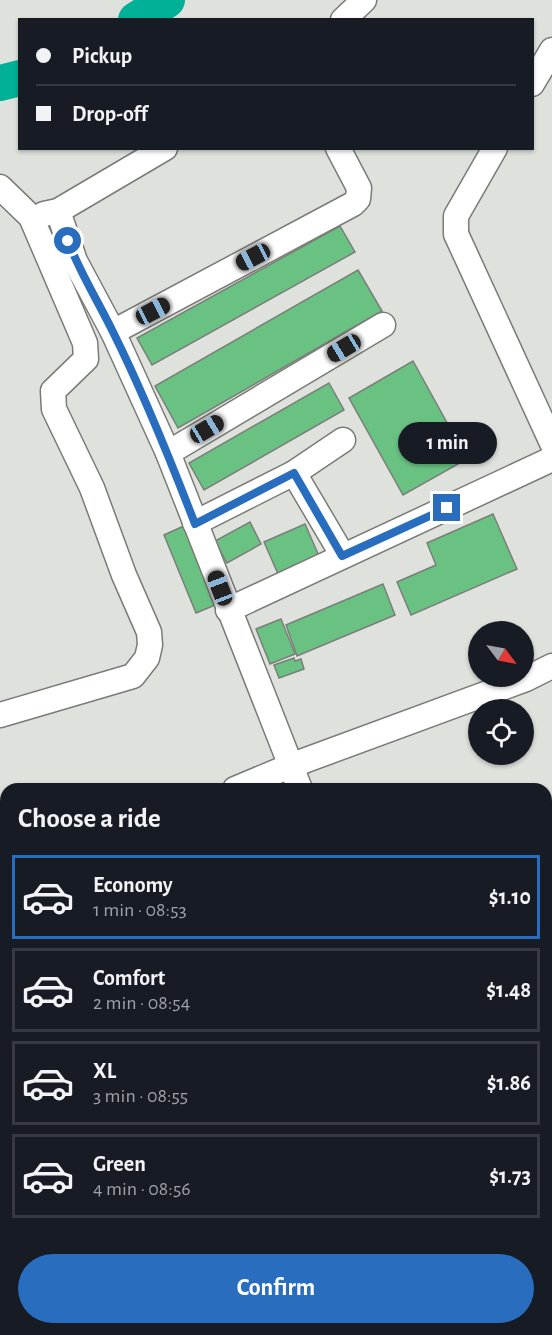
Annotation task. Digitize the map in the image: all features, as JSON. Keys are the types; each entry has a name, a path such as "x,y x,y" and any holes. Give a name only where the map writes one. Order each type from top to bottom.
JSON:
{"street":[{"path":"345,18 363,0"},
{"path":"534,81 552,50"},
{"path":"31,217 58,211 162,150"},
{"path":"113,332 352,204 358,199 359,188 339,150"},
{"path":"494,150 456,216 456,234 552,443"},
{"path":"0,187 31,217 84,343 86,359 53,391 54,409 92,488 148,632 150,645 147,658 133,676 0,715"},
{"path":"58,211 75,261 113,332 168,453 297,783"},
{"path":"168,453 383,325"},
{"path":"195,524 294,473 343,440"},
{"path":"228,610 552,459"},
{"path":"294,473 342,556"},
{"path":"249,783 525,679 552,666"}],"building":[{"path":"340,226 355,252 152,365 137,338"},
{"path":"358,270 382,311 178,428 155,386"},
{"path":"413,361 467,459 403,495 349,398"},
{"path":"329,383 344,410 204,490 189,463"},
{"path":"493,514 517,569 411,615 397,582 436,565 427,543"},
{"path":"250,522 261,544 227,563 215,541"},
{"path":"188,524 220,603 196,613 164,535"},
{"path":"305,524 319,556 278,574 264,542"},
{"path":"383,584 395,615 297,656 286,625"},
{"path":"281,619 295,654 270,664 256,629"},
{"path":"294,658 295,661 301,659 304,669 279,678 274,665"}],"waterway":[{"path":"139,18 167,0"},
{"path":"0,83 18,78"}],"route":[{"path":"68,241 75,261 113,332 168,453 195,524 294,473 342,556 447,508"}]}
